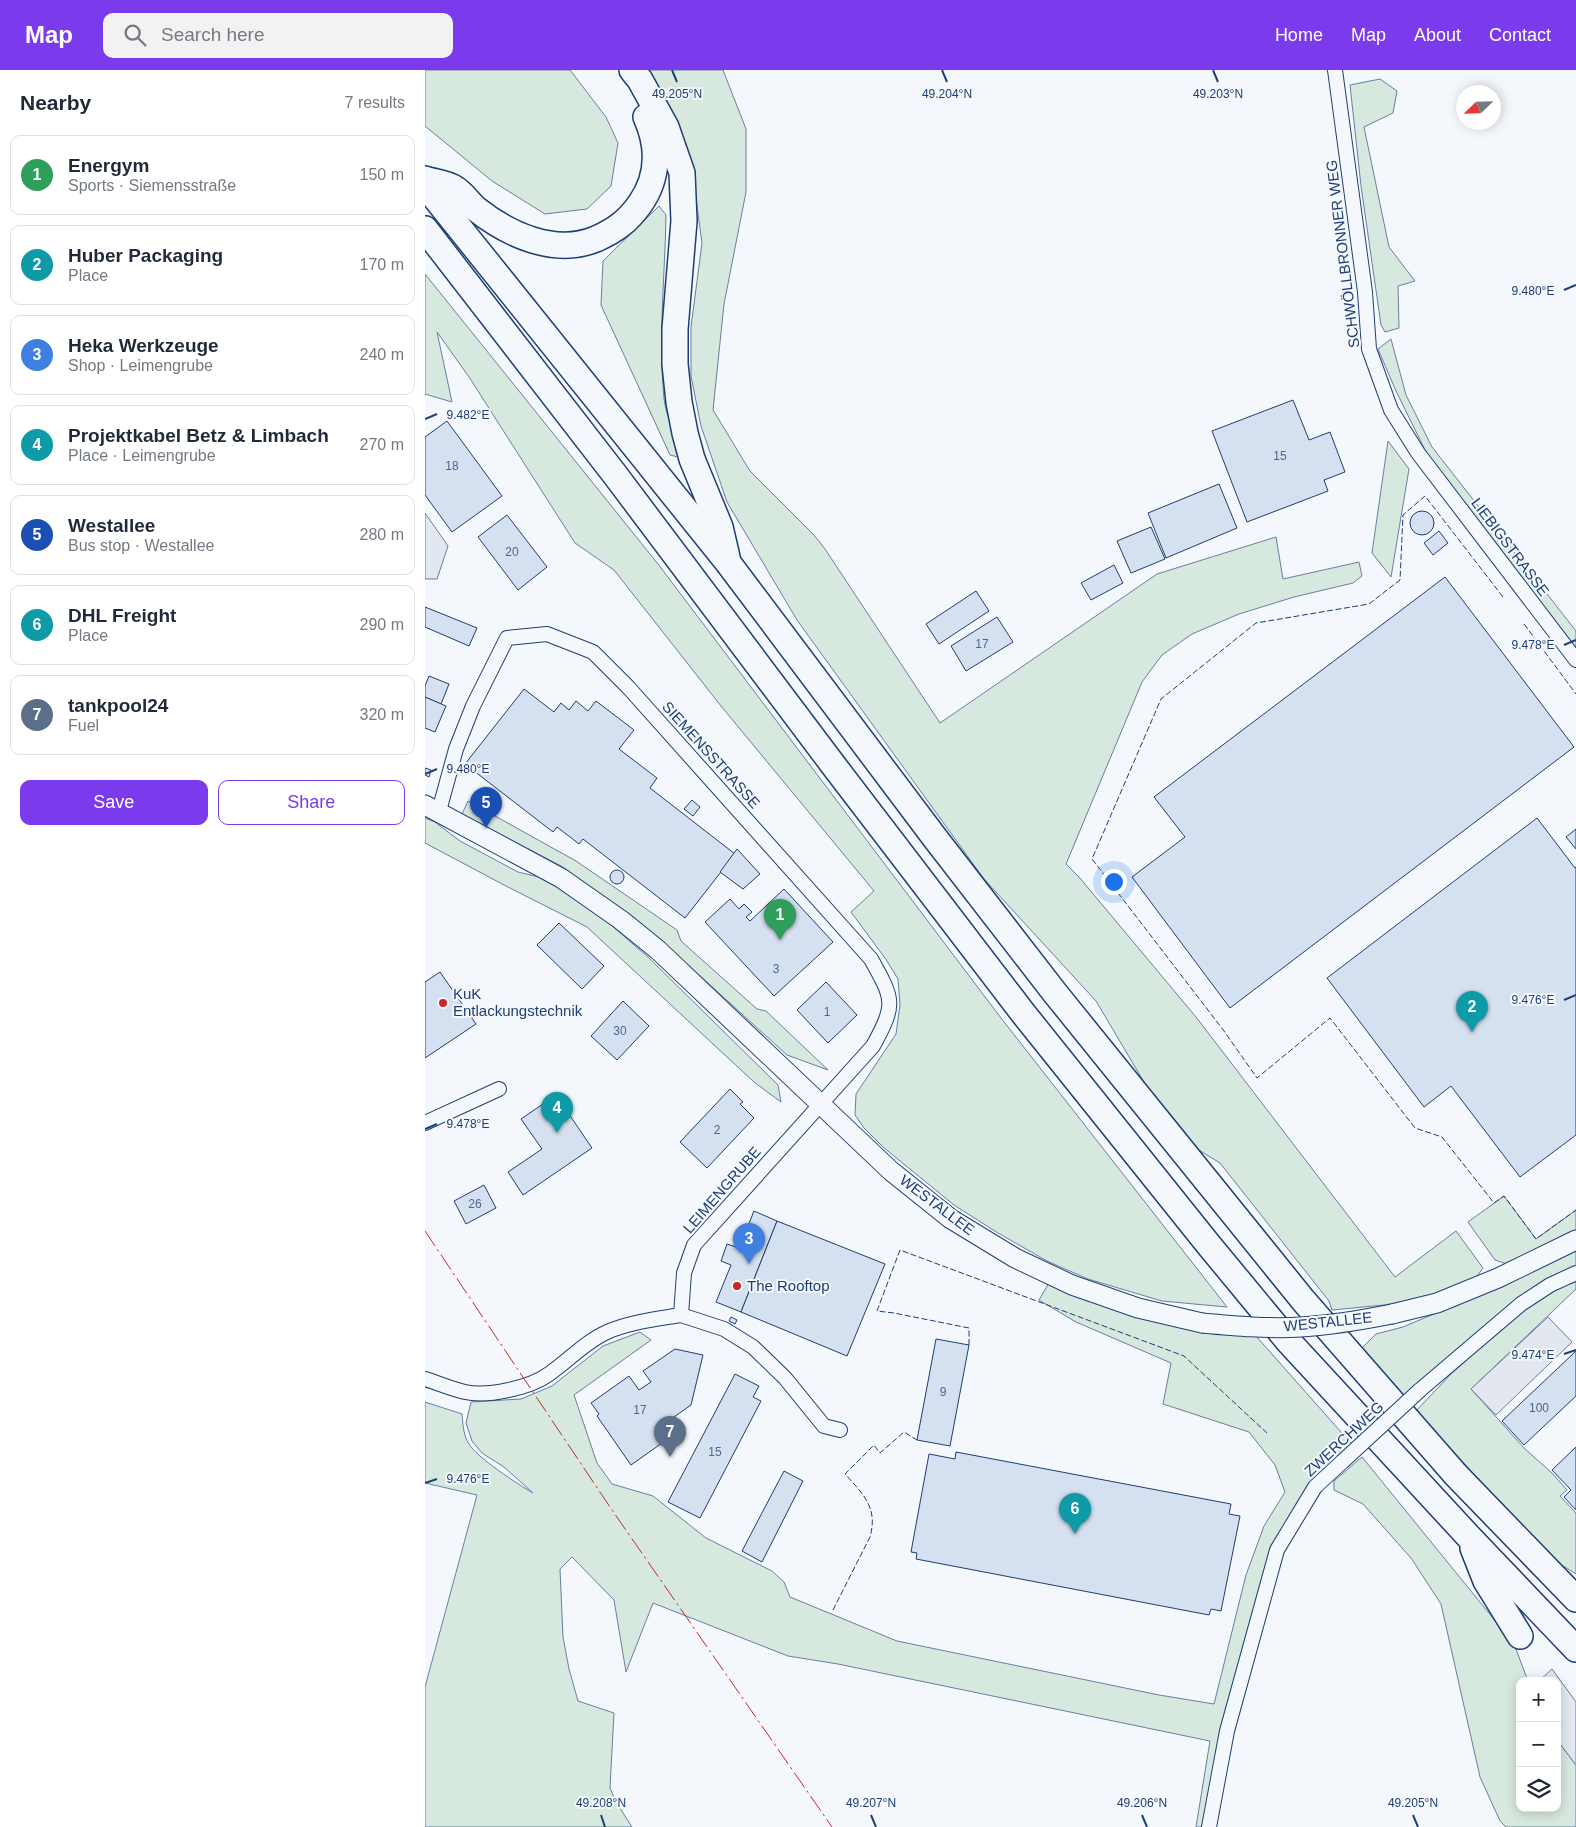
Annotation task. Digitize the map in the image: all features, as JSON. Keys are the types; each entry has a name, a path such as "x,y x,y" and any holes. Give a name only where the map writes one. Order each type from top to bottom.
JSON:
{"highway":[{"path":"425,179 453,187 476,209 534,241 551,245 571,246 589,242 608,234 630,218 646,196 653,178 656,161 654,141 648,123 630,85 618,70"},
{"path":"632,70 640,80 666,126 682,173 685,221 675,330 675,364 679,402 685,433 693,459 720,527 729,564"},
{"path":"425,185 729,564 935,838 1055,993 1291,1285 1455,1475 1576,1599"},
{"path":"425,230 617,476 834,766 1097,1107 1289,1342 1470,1538 1576,1649"},
{"path":"1470,1538 1486,1581 1520,1636"}],"main road":[{"name":"WESTALLEE","path":"432,808 561,878 621,920 658,950 891,1171 951,1219 1015,1258 1081,1288 1138,1308 1202,1323 1248,1327 1299,1327 1346,1323 1437,1303 1498,1278 1576,1240"}],"street":[{"name":"SCHWÖLLBRONNER WEG","path":"1335,70 1365,292 1369,349 1391,410 1418,453"},
{"name":"LIEBIGSTRASSE","path":"1418,453 1576,660"},
{"name":"SIEMENSSTRASSE","path":"432,808 473,706 507,638 547,634 593,652 634,694 871,959 887,986 891,1006 886,1023 873,1046 821,1104"},
{"path":"425,1123 499,1089"},
{"name":"LEIMENGRUBE","path":"681,1315 684,1273 694,1245 821,1104"},
{"name":"ZWERCHWEG","path":"1209,1827 1227,1731 1277,1550 1315,1487 1419,1390 1521,1304 1550,1285 1576,1273"},
{"path":"425,1379 466,1392 500,1392 525,1386 548,1375 574,1353 607,1332 642,1321 681,1315 724,1329 753,1347 785,1378 824,1426 840,1430"}],"shaded area":[{"path":"425,70 570,70 606,117 618,143 611,186 587,209 545,214 492,181 425,126"},
{"path":"646,70 723,70 746,129 746,192 724,304 713,410 750,471 814,535 825,549 940,723 1157,574 1276,537 1283,579 1359,562 1362,576 1353,583 1294,597 1239,614 1192,634 1162,655 1142,682 1066,864 1196,1017 1395,1277 1456,1231 1483,1268 1475,1279 1425,1298 1384,1305 1332,1310 1329,1301 1220,1163 1176,1136 1096,1001 984,879 797,620 727,502 701,426 691,376 691,327 702,243 691,162 663,94"},
{"path":"1380,79 1397,91 1393,113 1364,127 1389,247 1415,281 1398,286 1399,328 1385,332 1381,325 1361,186 1350,85"},
{"path":"659,206 666,215 662,330 664,399 669,421 682,458 670,455 601,305 603,261"},
{"path":"425,274 658,564 1001,1018 1227,1307 1162,1301 1088,1279 1047,1261 954,1205 883,1147 864,1128 855,1115 856,1094 896,1034 900,1005 898,979 851,912 874,891 721,706 614,570 575,543 469,377 437,332 452,402 425,394"},
{"path":"1391,339 1406,395 1432,447 1576,631 1576,648 1426,452 1378,349"},
{"path":"1388,441 1409,469 1391,577 1372,553"},
{"path":"425,513 448,546 437,579 425,579"},
{"path":"468,801 576,861 677,930 681,941 757,1009 766,1011 828,1070 787,1055 687,964 614,904 561,866 462,814"},
{"path":"425,818 435,822 460,841 518,872 543,878 603,918 648,957 778,1085 781,1102 754,1082 587,927 425,843"},
{"path":"1504,1196 1536,1239 1576,1210 1576,1232 1510,1265 1495,1260 1468,1222"},
{"path":"1576,1250 1576,1268 1404,1398 1361,1349 1376,1334 1403,1327 1484,1293"},
{"path":"1053,1276 1248,1327 1356,1449 1342,1462 1277,1550 1209,1827 1196,1827 1210,1741 838,1664 788,1656 653,1603 626,1672 614,1600 572,1557 560,1569 563,1637 569,1669 578,1701 614,1713 610,1788 616,1802 632,1827 425,1827 425,1687 477,1495 425,1483 425,1402 462,1414 466,1437 473,1450 498,1470 533,1493 504,1467 482,1453 472,1441 466,1423 471,1402 521,1399 552,1386 603,1346 640,1332 651,1340 574,1395 597,1463 612,1484 653,1496 706,1538 772,1571 784,1582 790,1597 897,1641 1159,1695 1214,1704 1246,1575 1264,1526 1285,1492 1275,1465 1249,1432 1163,1404 1171,1363 1076,1322 1039,1300"},
{"path":"1576,1282 1576,1289 1471,1389 1525,1449 1552,1473 1567,1490 1560,1496 1576,1513 1576,1574 1552,1559 1416,1411 1451,1374 1523,1310 1552,1290"},
{"path":"1548,1317 1572,1342 1496,1415 1471,1389"},
{"path":"1362,1457 1514,1644 1526,1677 1516,1677 1516,1812 1561,1812 1561,1745 1576,1765 1576,1827 1506,1827 1500,1821 1480,1777 1441,1604 1411,1558 1363,1504 1334,1490 1334,1481"},
{"path":"1552,1669 1558,1677 1543,1677"},
{"path":"1561,1681 1576,1702 1576,1765 1561,1745"}],"building":[{"path":"1293,400 1309,440 1330,432 1345,472 1324,480 1328,491 1247,522 1212,431"},
{"path":"447,421 502,496 452,532 425,495 425,437"},
{"path":"1219,484 1237,528 1166,558 1148,513"},
{"path":"1417,511 1427,511 1434,518 1434,528 1427,535 1417,535 1410,528 1410,518"},
{"path":"507,515 547,567 518,590 478,537"},
{"path":"1151,527 1165,559 1131,573 1117,541"},
{"path":"1439,531 1448,543 1433,555 1424,543"},
{"path":"1114,565 1123,583 1091,600 1081,583"},
{"path":"1445,577 1574,747 1230,1008 1132,877 1185,837 1154,797"},
{"path":"976,591 989,611 939,644 926,624"},
{"path":"425,607 477,628 469,646 425,627"},
{"path":"997,617 1013,642 966,671 951,646"},
{"path":"429,676 449,684 441,704 425,697 425,686"},
{"path":"524,689 554,712 561,703 569,710 576,701 588,711 596,701 634,730 619,749 657,778 650,788 735,854 685,918 583,839 579,844 557,827 553,832 465,764"},
{"path":"425,697 446,706 435,732 425,728"},
{"path":"425,768 431,770 429,777 425,775"},
{"path":"692,800 700,807 693,816 684,809"},
{"path":"1537,818 1576,867 1576,1135 1520,1177 1451,1086 1424,1107 1327,978"},
{"path":"1576,829 1576,849 1566,837"},
{"path":"737,849 760,874 743,889 720,872"},
{"path":"617,870 622,872 624,877 622,882 617,884 612,882 610,877 612,872"},
{"path":"784,889 833,942 774,996 705,922 730,899 739,909 744,904 752,912 746,917 750,921"},
{"path":"559,923 604,966 582,989 537,945"},
{"name":"KuK Entlackungstechnik","path":"440,972 476,1024 425,1058 425,982"},
{"path":"826,982 857,1015 828,1043 797,1010"},
{"path":"623,1001 649,1026 617,1060 591,1036"},
{"path":"730,1089 743,1102 740,1104 754,1118 707,1168 680,1142"},
{"path":"556,1095 592,1148 523,1195 508,1172 542,1149 521,1119"},
{"path":"484,1185 496,1208 466,1224 454,1201"},
{"path":"754,1211 777,1221 741,1312 716,1302 731,1265 721,1261 727,1244 739,1248"},
{"path":"777,1221 885,1264 847,1356 741,1312"},
{"path":"731,1317 737,1320 735,1324 729,1321"},
{"path":"936,1339 969,1345 950,1446 917,1440"},
{"path":"675,1349 703,1355 691,1405 664,1424 672,1436 631,1465 597,1416 599,1414 591,1403 629,1376 639,1390 651,1382 643,1371"},
{"path":"1576,1351 1576,1396 1524,1445 1502,1421"},
{"path":"735,1374 759,1386 753,1397 761,1401 700,1518 668,1502"},
{"path":"1576,1447 1576,1510 1564,1497 1571,1490 1552,1470"},
{"path":"956,1452 1231,1504 1229,1514 1240,1516 1221,1611 1211,1609 1209,1615 916,1559 917,1553 911,1552 929,1454 955,1459"},
{"path":"784,1471 803,1481 762,1562 742,1551"}],"fence":[{"path":"1503,597 1425,496 1403,515 1400,580 1369,604 1256,623 1161,699 1092,859 1224,1031 1257,1078 1330,1018 1415,1128 1442,1137 1494,1203 1504,1196 1536,1239 1576,1210"},
{"path":"1524,624 1576,694"},
{"path":"969,1345 969,1328 877,1311 900,1250 1184,1356 1267,1433"},
{"path":"833,1610 870,1537 872,1527 871,1510 868,1502 845,1474 874,1445 880,1453 904,1432 917,1440"}],"power":[{"path":"425,1231 612,1510 832,1827"}],"place":[{"name":"Westallee","path":"486,828"},
{"name":"Energym","path":"780,940"},
{"name":"KuK Entlackungstechnik","path":"443,1003"},
{"name":"Huber Packaging","path":"1472,1032"},
{"name":"Projektkabel Betz & Limbach","path":"557,1133"},
{"name":"Heka Werkzeuge","path":"749,1264"},
{"name":"The Rooftop","path":"737,1286"},
{"name":"tankpool24","path":"670,1457"},
{"name":"DHL Freight","path":"1075,1534"}]}
